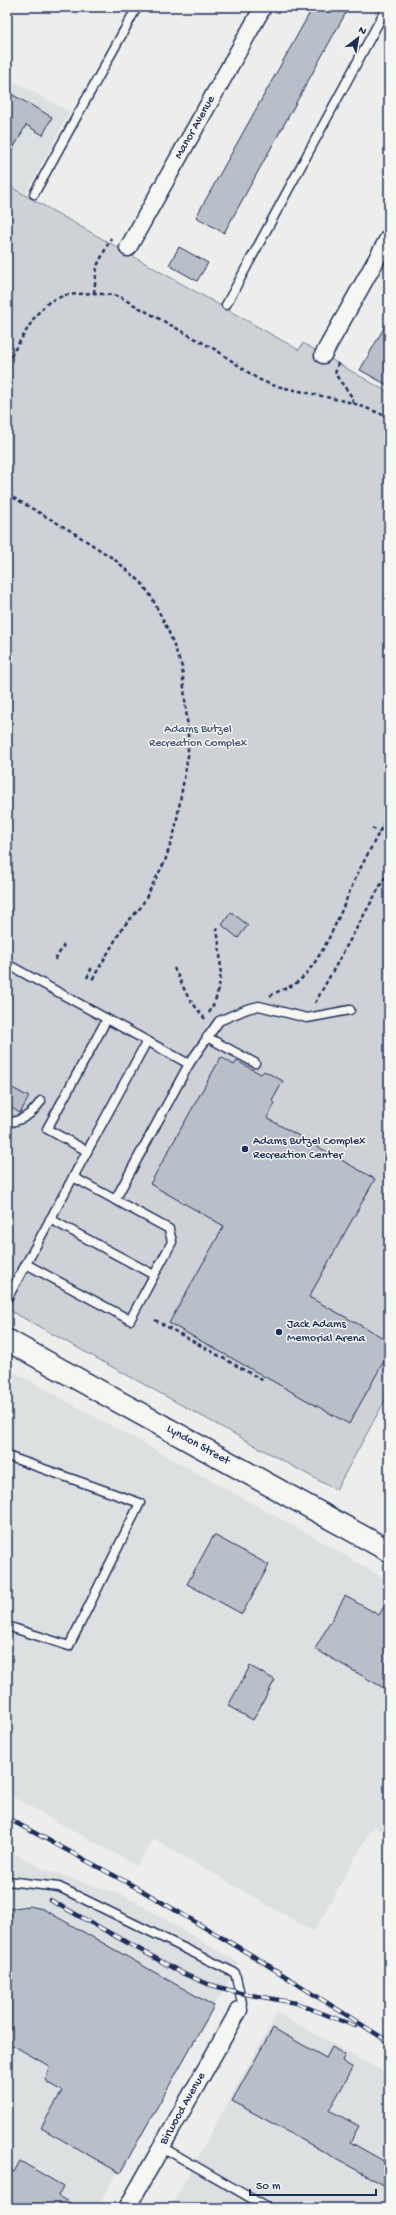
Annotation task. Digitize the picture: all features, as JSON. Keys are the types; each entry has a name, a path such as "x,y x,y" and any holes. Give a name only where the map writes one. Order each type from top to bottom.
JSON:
{"street":[{"name":"Manor Avenue","path":"128,248 263,7"},
{"path":"323,355 389,237"},
{"name":"Lyndon Street","path":"7,1340 389,1551"},
{"name":"Birwood Avenue","path":"127,2208 239,2010"}],"lane":[{"path":"34,194 137,7"},
{"path":"226,305 387,7"},
{"path":"7,964 189,1064"},
{"path":"115,1200 189,1064 219,1021 247,1009 259,1006 307,1018 350,1010"},
{"path":"87,1151 47,1129 107,1019"},
{"path":"207,1037 255,1063"},
{"path":"7,1299 147,1041"},
{"path":"7,1123 22,1121 35,1110 41,1101"},
{"path":"26,1264 130,1320 172,1242 169,1229 73,1177"},
{"path":"50,1219 154,1275"},
{"path":"7,1456 140,1503 69,1646 7,1626"},
{"path":"7,1881 59,1887 235,1973 242,2003 239,2010"},
{"path":"162,2147 268,2208"}],"path":[{"path":"94,293 97,266 111,238"},
{"path":"7,362 36,315 50,301 66,296 94,293 118,296 272,385 353,403 389,417"},
{"path":"338,363 335,374 352,397 353,403"},
{"path":"7,494 71,531 114,559 142,582 168,630 182,667 188,730 188,756 175,830 165,861 141,907 123,927 92,980"},
{"path":"259,1006 271,995 291,987 302,977 337,922 358,874 389,814"},
{"path":"372,828 380,832"},
{"path":"307,1018 389,870"},
{"path":"201,1025 218,991 222,972 218,929 219,925"},
{"path":"55,960 64,944"},
{"path":"87,978 92,967"},
{"path":"174,968 188,997 213,1028"},
{"path":"155,1320 264,1381"}],"shaded area":[{"path":"9,79 70,112 25,195 7,185 7,83"},
{"path":"7,1368 319,1540 389,1581 389,1835 373,1826 314,1932 154,1839 137,1866 7,1794"},
{"path":"7,1849 44,1869 125,1896 239,1963 97,2208 7,2208"},
{"path":"277,2013 389,2075 389,2208 170,2208"}],"green space":[{"name":"Adams Butzel Recreation Complex","path":"7,185 299,350 303,343 389,393 389,1393 336,1490 7,1309"}],"building":[{"path":"313,7 349,7 224,233 196,217"},
{"path":"13,95 52,117 43,135 26,125 7,160 7,105"},
{"path":"179,247 208,263 197,281 169,265"},
{"path":"389,319 389,386 360,370"},
{"path":"231,912 248,925 238,938 222,925"},
{"path":"221,1057 234,1065 237,1061 261,1074 264,1071 283,1081 272,1101 275,1103 267,1118 375,1179 309,1297 389,1341 389,1352 349,1424 169,1323 224,1226 150,1184"},
{"path":"7,1085 29,1097 20,1113 7,1105"},
{"path":"214,1535 269,1565 242,1614 187,1584"},
{"path":"345,1596 379,1615 389,1598 389,1691 315,1649"},
{"path":"250,1666 275,1680 253,1720 228,1706"},
{"path":"29,1906 43,1909 214,2006 120,2173 41,2128 62,2091 48,2083 46,2079 49,2066 7,2042 7,1909"},
{"path":"273,2028 326,2058 332,2047 345,2055 342,2061 353,2068 329,2110 359,2126 350,2142 389,2164 389,2188 232,2101"},
{"path":"20,2161 63,2186 58,2196 79,2208 7,2208 7,2168 14,2172"}],"railway":[{"path":"7,1818 141,1890 258,1959 389,2042"},
{"path":"50,1900 184,1974 208,1984 240,1993 296,2003 355,2026"}],"place":[{"name":"Adams Butzel Complex Recreation Center","path":"245,1149"},
{"name":"Jack Adams Memorial Arena","path":"279,1332"}]}
